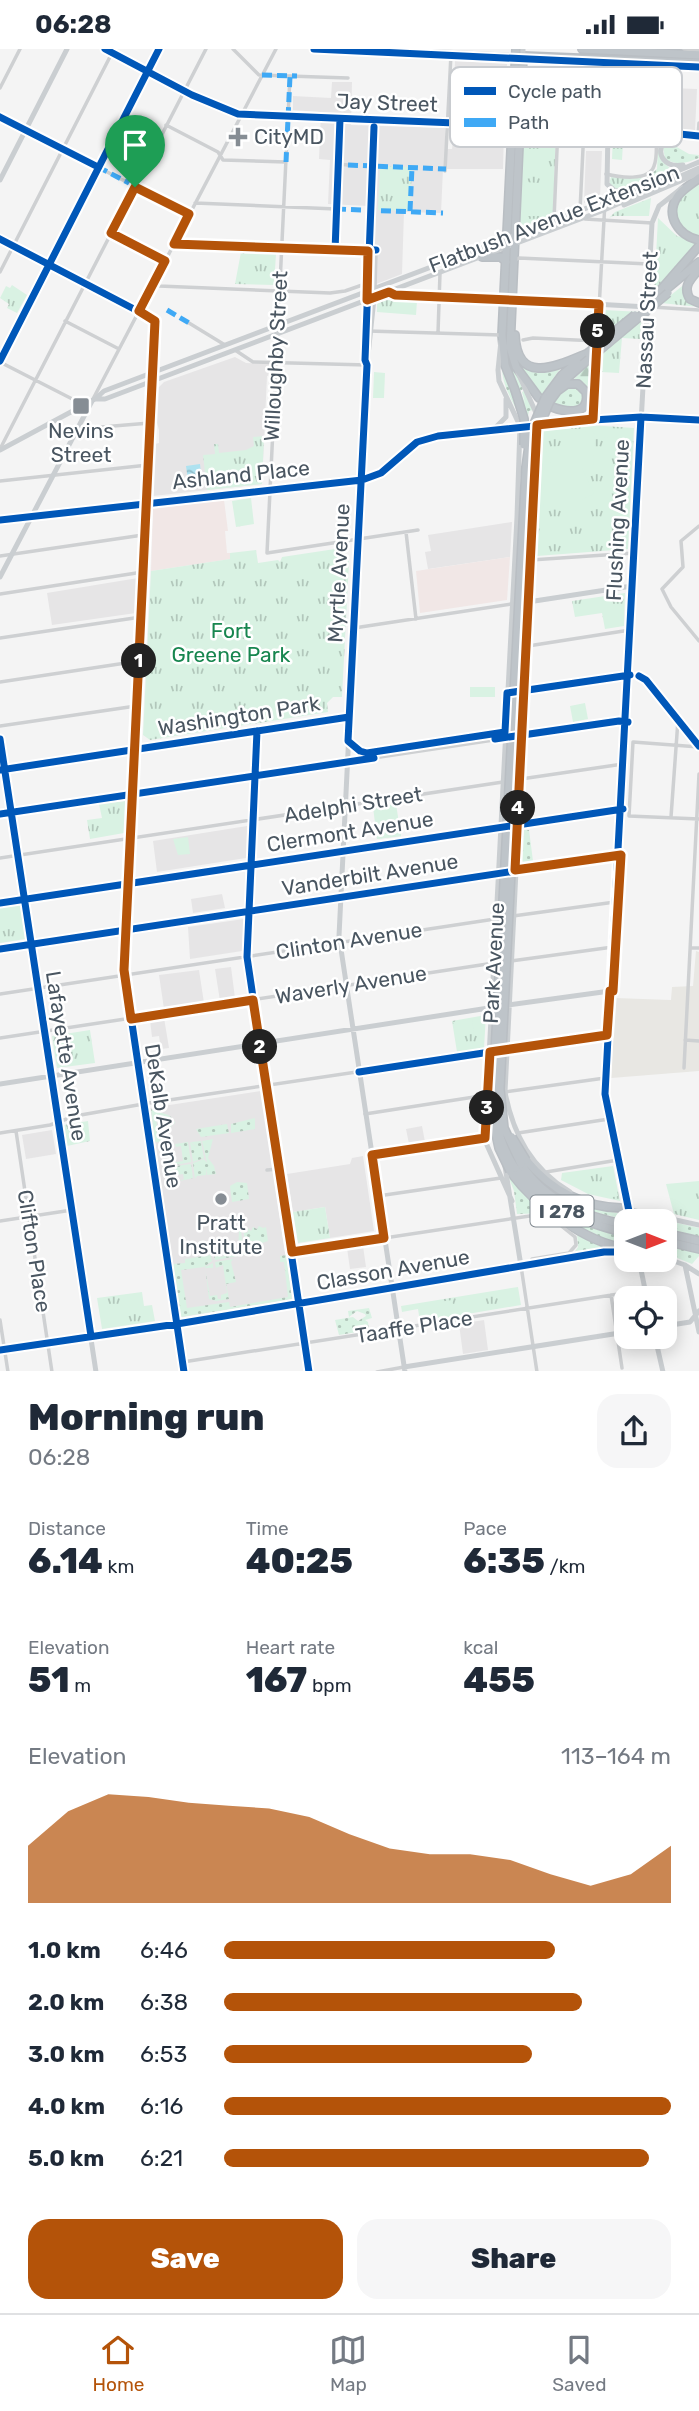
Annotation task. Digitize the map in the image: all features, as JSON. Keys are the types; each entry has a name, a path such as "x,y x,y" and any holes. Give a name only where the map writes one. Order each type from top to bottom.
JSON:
{"highway":[{"path":"582,49 699,52"},
{"path":"519,55 699,65"},
{"path":"511,147 506,262 517,352 527,364 535,368 580,361"},
{"path":"520,147 515,260 502,335 505,365 525,424 525,484 493,1089 496,1139 503,1160 518,1166 569,1197 596,1206 625,1209"},
{"path":"699,173 679,194 673,214 681,232 699,240"},
{"path":"556,392 588,353 665,290 699,246"},
{"path":"482,257 500,257 506,262"},
{"path":"525,484 531,431 542,402 562,375 699,262"},
{"path":"665,290 699,269"},
{"path":"699,269 689,281 687,291 690,299 699,303"},
{"path":"512,320 510,347 516,366 542,402 574,412 582,409 587,402 586,391 578,384 567,384 542,402 532,458 500,1089 494,1115 515,1143 524,1189 559,1217 614,1246"},
{"name":"I 278","path":"518,1166 534,1190 559,1210 596,1226 614,1227"},
{"path":"677,1236 699,1241"},
{"path":"677,1244 699,1249"}],"main road":[{"path":"0,180 67,49"},
{"path":"0,361 148,72 105,49"},
{"path":"383,49 465,55 519,55"},
{"name":"Jay Street","path":"682,135 699,136"},
{"path":"607,147 607,184 613,190 634,189"},
{"path":"661,147 663,159 669,165 699,161"},
{"name":"Flatbush Avenue Extension","path":"93,400 104,391 605,202 699,161"},
{"path":"652,223 657,210 667,199 699,173"},
{"name":"Flatbush Avenue Extension","path":"93,400 105,399 604,210 613,209 699,173"},
{"name":"Nassau Street","path":"641,418 650,304 652,223"},
{"name":"Myrtle Avenue","path":"372,291 339,943 404,1369"},
{"path":"509,299 650,304"},
{"path":"502,335 499,381 520,426"},
{"name":"DeKalb Avenue","path":"152,373 124,976 184,1371"},
{"path":"494,429 508,412 505,395"},
{"path":"0,449 93,400"},
{"path":"0,577 93,400"},
{"name":"Park Avenue","path":"521,1266 504,1159 511,1119 505,1093 506,1050 537,425 542,402"},
{"path":"547,418 555,423"},
{"name":"Flushing Avenue","path":"625,1209 605,1094 605,1078 612,991 641,418"},
{"path":"362,480 382,473 417,442 438,436 593,419 699,421"},
{"name":"Park Avenue","path":"512,1201 485,1138 494,1115 487,1095 520,426"},
{"path":"519,463 536,464"},
{"path":"517,506 535,506"},
{"path":"511,604 632,586"},
{"name":"Lafayette Avenue","path":"0,739 2,770 18,855 96,1371"},
{"name":"Vanderbilt Avenue","path":"0,949 618,855"},
{"path":"0,1084 612,991"},
{"path":"494,1115 489,1125 506,1124 511,1119 527,1153 544,1173 578,1196 625,1209"},
{"path":"677,1220 699,1225"},
{"name":"Classon Avenue","path":"521,1266 614,1251"},
{"path":"677,1262 699,1274"},
{"path":"685,1265 699,1332"},
{"path":"677,1324 690,1322 697,1313"},
{"path":"404,1369 614,1334"},
{"path":"658,1349 663,1371"}],"street":[{"path":"0,88 20,49"},
{"path":"159,49 148,72 242,115"},
{"path":"0,449 206,49"},
{"path":"233,49 257,74 348,78"},
{"path":"93,400 276,49"},
{"path":"314,49 449,54 445,171"},
{"path":"684,49 699,52"},
{"path":"0,272 113,51"},
{"name":"Willoughby Street","path":"290,76 267,553 358,540"},
{"name":"Jay Street","path":"242,115 448,123"},
{"path":"0,117 189,214"},
{"path":"340,119 340,125"},
{"path":"699,123 699,136"},
{"path":"166,125 218,152 223,160 286,162"},
{"path":"553,220 557,147"},
{"path":"580,210 583,147"},
{"path":"606,174 643,177 654,168 655,147"},
{"path":"338,164 348,165"},
{"path":"593,419 605,202"},
{"path":"195,203 336,209"},
{"path":"580,219 652,223"},
{"path":"111,233 165,261"},
{"path":"0,239 139,311"},
{"path":"174,244 368,251"},
{"name":"Myrtle Avenue","path":"376,250 372,291 368,283 368,251 376,250"},
{"path":"515,260 519,258 650,264"},
{"path":"438,333 440,273"},
{"path":"153,283 159,286 330,293 368,283"},
{"path":"389,292 395,295 509,299"},
{"path":"330,293 334,303"},
{"path":"650,304 699,310"},
{"name":"DeKalb Avenue","path":"139,311 155,319 152,373"},
{"path":"65,321 119,349"},
{"path":"189,323 225,345"},
{"path":"369,330 502,335"},
{"path":"523,340 533,338 597,341"},
{"path":"235,350 253,362 367,365"},
{"path":"0,361 84,405"},
{"path":"77,429 150,423"},
{"path":"0,481 148,464"},
{"name":"Ashland Place","path":"0,520 362,480"},
{"path":"699,526 681,541 683,567 662,590 671,607 699,641"},
{"path":"358,540 418,530"},
{"path":"406,532 416,619"},
{"path":"0,557 145,535"},
{"path":"531,560 634,553"},
{"path":"0,594 143,572"},
{"path":"354,628 511,604"},
{"path":"0,638 141,617"},
{"path":"526,647 630,630"},
{"path":"0,682 139,661"},
{"path":"507,693 628,675 639,676 648,681 699,746"},
{"path":"0,726 137,706"},
{"name":"Washington Park","path":"2,770 349,717"},
{"path":"671,817 678,720"},
{"path":"348,741 367,753 625,721"},
{"path":"257,731 247,957 309,1371"},
{"path":"0,814 347,762 505,735"},
{"path":"698,819 629,815 633,742 699,746"},
{"name":"Adelphi Street","path":"0,858 623,764"},
{"path":"684,1068 699,774"},
{"name":"Clermont Avenue","path":"0,903 620,809"},
{"name":"Clinton Avenue","path":"0,994 615,902"},
{"path":"510,961 613,947"},
{"path":"690,948 699,948"},
{"name":"Waverly Avenue","path":"0,1038 494,963"},
{"path":"0,1133 75,1116 607,1035"},
{"path":"685,1040 699,1041"},
{"path":"505,1093 605,1078"},
{"path":"365,1114 487,1095"},
{"path":"517,1133 610,1119"},
{"name":"Clifton Place","path":"16,1131 52,1371"},
{"path":"372,1155 485,1138"},
{"path":"544,1173 618,1160"},
{"path":"267,1170 279,1169"},
{"path":"378,1196 502,1178"},
{"path":"0,1221 72,1210"},
{"path":"292,1252 546,1215 576,1239 575,1247 569,1253 533,1259 528,1265"},
{"name":"Classon Avenue","path":"2,1350 177,1324 521,1266"},
{"name":"Park Avenue","path":"521,1266 537,1371"},
{"path":"611,1295 614,1314"},
{"name":"Taaffe Place","path":"183,1362 614,1295"},
{"path":"0,1320 2,1350 8,1371"},
{"path":"619,1349 622,1368"},
{"path":"377,1371 404,1369"}],"shaded area":[{"path":"455,61 507,64 507,67 455,67"},
{"path":"332,82 352,82 351,125 445,128 445,149 504,147 503,169 443,169 441,213 404,212 402,274 366,288 369,206 328,204 330,160 319,159 321,112 293,110 293,96 331,98"},
{"path":"682,88 697,89 695,130 682,129"},
{"path":"586,151 602,151 600,197 584,203"},
{"path":"235,357 246,363 270,364 270,375 267,376 262,484 153,496 155,444 159,443 156,419 158,388 164,382"},
{"path":"224,500 228,531 225,531 227,553 230,553 231,559 151,571 153,509"},
{"path":"512,522 510,557 428,569 425,552 431,551 428,535"},
{"path":"510,557 507,600 420,613 416,571"},
{"path":"138,578 136,613 52,625 47,593"},
{"path":"247,826 246,858 157,872 153,841"},
{"path":"222,894 225,908 193,913 191,899"},
{"path":"244,919 242,951 190,959 188,927"},
{"path":"696,951 699,952 699,1071 611,1078 615,998 671,1000 672,987 693,986"},
{"path":"231,967 235,998 220,1001 215,969"},
{"path":"199,970 204,1003 164,1009 159,975"},
{"path":"164,1018 169,1048 161,1049 159,1036 152,1037 150,1020"},
{"name":"Pratt Institute","path":"261,1091 292,1299 181,1317 150,1108"},
{"path":"422,1126 425,1142 409,1144 406,1129"},
{"path":"52,1130 56,1154 26,1159 22,1135"},
{"name":"Pratt Institute","path":"363,1156 374,1231 330,1238 325,1207 293,1212 287,1174 350,1164 352,1158"},
{"path":"363,1246 366,1267 350,1269 347,1248"},
{"path":"484,1320 488,1350 463,1354 459,1324"}],"green space":[{"path":"523,147 555,147 553,214 522,227 519,224"},
{"path":"612,147 623,147 622,160 612,159"},
{"path":"663,147 677,147 689,154 699,155 699,158 682,163 665,159"},
{"path":"658,148 661,160 672,170 645,182 657,169"},
{"path":"380,166 412,167 410,211 378,210"},
{"path":"611,177 646,178 646,182 616,190 609,184"},
{"path":"540,180 553,181 552,214 523,216 525,182 540,183"},
{"path":"699,180 699,238 685,234 675,216 678,198"},
{"path":"651,198 649,216 609,218 615,212"},
{"path":"658,218 677,236 699,242 654,294"},
{"path":"241,252 276,254 274,285 235,284"},
{"path":"686,283 685,287 699,307 661,303"},
{"path":"12,285 27,295 17,313 7,308 9,304 0,298 6,286 10,288"},
{"path":"382,300 417,301 416,315 377,312 377,304"},
{"path":"604,310 642,312 640,339 622,338 619,373 601,372"},
{"path":"516,355 539,371 560,369 540,397 517,363"},
{"path":"507,356 523,389 520,391 525,403 524,391 533,410 529,411 528,417 520,417 505,385 502,364 509,370"},
{"path":"592,361 590,398 586,387 573,380"},
{"path":"374,372 385,373 384,398 373,398"},
{"path":"571,385 582,389 585,400 578,409 553,405 562,391"},
{"path":"589,425 634,428 628,549 537,556 543,430"},
{"path":"603,428 632,429 632,438 603,437"},
{"path":"562,430 593,432 595,435 593,468 582,468 594,494 581,500 581,511 543,507 545,467 553,467 546,452 561,445"},
{"path":"264,436 262,484 207,490 203,455 215,454 214,444 218,444 219,453 246,450 254,446 253,437"},
{"path":"251,498 254,524 236,527 232,501"},
{"name":"Fort Greene Park","path":"335,549 346,554 349,562 342,697 333,697 327,703 328,712 150,740 143,735 151,571 230,559 230,553 256,550 258,563 280,562 282,557"},
{"path":"625,593 624,626 605,629 602,613 575,617 572,601"},
{"path":"470,687 495,687 495,697 470,697"},
{"path":"585,703 588,719 573,722 570,706"},
{"path":"126,801 124,833 90,839 87,820 102,818 99,804"},
{"path":"396,804 401,836 377,839 373,807"},
{"path":"398,818 401,836 377,839 376,822"},
{"path":"522,830 529,830 533,861 521,863"},
{"path":"188,837 190,854 178,855 173,839"},
{"path":"20,905 25,939 0,943 0,908"},
{"path":"486,1015 484,1048 457,1052 452,1021"},
{"path":"472,1019 474,1033 456,1036 453,1022"},
{"path":"90,1030 95,1063 57,1068 52,1036"},
{"path":"151,1109 168,1115 175,1123 168,1129 167,1121 162,1121 161,1116 156,1117 158,1135 168,1132 165,1142 155,1142"},
{"path":"255,1118 255,1129 231,1133 231,1124"},
{"path":"88,1121 90,1141 67,1146 64,1125"},
{"path":"227,1124 229,1133 201,1137 196,1129"},
{"path":"213,1139 208,1158 216,1174 207,1175 206,1168 206,1175 197,1176 195,1179 193,1163 204,1159 207,1163 202,1141"},
{"path":"201,1141 204,1158 193,1162 190,1142 199,1149 191,1142"},
{"path":"188,1142 191,1162 175,1165 171,1173 176,1166 191,1164 193,1178 180,1181 184,1179 183,1174 169,1176 167,1158 170,1163 183,1161 181,1146 176,1147 175,1144"},
{"path":"613,1166 620,1201 588,1194 561,1180 562,1173"},
{"path":"613,1167 618,1196 608,1198 599,1169"},
{"path":"507,1173 528,1197 548,1213 517,1214 514,1191"},
{"path":"538,1177 567,1197 614,1212 614,1216 576,1206 546,1187"},
{"path":"699,1181 699,1220 677,1215 677,1209 673,1209 666,1184"},
{"path":"237,1182 247,1183 249,1199 232,1202 230,1186"},
{"path":"325,1207 330,1238 298,1243 293,1212"},
{"path":"555,1211 592,1228 614,1233 614,1243 604,1242"},
{"path":"677,1223 699,1228 699,1237 677,1232"},
{"path":"259,1226 266,1227 268,1241 256,1245 255,1241 252,1241 252,1246 250,1242 246,1242 246,1247 243,1228 245,1233 248,1228 251,1231 253,1227 257,1229"},
{"path":"239,1231 244,1255 215,1260 214,1255 223,1257 224,1253 227,1255 238,1251"},
{"path":"579,1232 605,1247 604,1249 573,1254 578,1247"},
{"path":"677,1248 699,1253 692,1264 677,1258"},
{"path":"211,1255 212,1261 204,1267 181,1270 187,1308 229,1302 230,1307 288,1297 284,1262 280,1262 280,1256 286,1255 292,1299 181,1317 173,1264"},
{"path":"233,1259 231,1262 236,1282 226,1284 229,1299 216,1301 209,1299 205,1270 210,1296 217,1295 218,1299 221,1299 221,1295 227,1293 223,1265 216,1268 215,1262"},
{"path":"518,1287 521,1305 420,1322 418,1309 402,1312 401,1306"},
{"path":"142,1292 144,1306 152,1305 155,1321 102,1329 97,1298"},
{"path":"452,1300 455,1314 421,1320 419,1305"},
{"path":"369,1308 372,1318 365,1320 369,1330 339,1335 335,1320 353,1317 358,1321 366,1316 365,1314 357,1311 349,1317 348,1311"}],"water":[{"path":"200,464 202,485 189,487 186,466"}],"tunnel":[{"path":"338,159 340,125"},
{"path":"336,203 338,169"},
{"path":"335,214 335,246"}],"marked path":[{"path":"262,75 297,76"},
{"path":"286,162 290,76"},
{"path":"348,165 446,169"},
{"path":"98,167 189,214"},
{"path":"410,211 412,167"},
{"path":"336,209 443,213"},
{"path":"167,310 189,323"}],"cycle path":[{"path":"105,49 192,95 238,114 450,123"},
{"path":"0,361 159,49"},
{"path":"314,49 699,67"},
{"path":"0,117 98,167"},
{"path":"335,251 340,119"},
{"path":"374,127 365,360 367,365 348,741 367,753 505,732 507,693 630,675"},
{"path":"682,134 699,136"},
{"path":"0,239 155,320 124,970 184,1371"},
{"path":"281,249 376,250"},
{"path":"0,520 362,480 381,473 417,442 438,436 641,417 699,420"},
{"path":"629,1209 605,1094 641,417"},
{"path":"639,676 646,680 699,746"},
{"path":"0,770 349,717"},
{"path":"495,739 619,721 628,722"},
{"path":"257,731 247,957 309,1371"},
{"path":"0,739 91,1336"},
{"path":"0,814 374,758"},
{"path":"0,903 623,809"},
{"path":"0,949 621,855"},
{"path":"359,1072 490,1052"},
{"path":"0,1350 177,1324 614,1252"}],"place":[{"name":"CityMD","path":"238,137"},
{"name":"Nevins Street","path":"81,406"},
{"name":"Pratt Institute","path":"221,1199"}],"route":[{"path":"135,187 189,214 174,244 368,251 367,300 389,292 395,295 599,304 593,419 537,425 515,870 621,855 615,970 613,991 610,991 607,1035 490,1052 485,1138 372,1155 384,1238 292,1252 253,1000 131,1019 124,970 155,321 139,311 165,261 111,233 135,187"}]}
